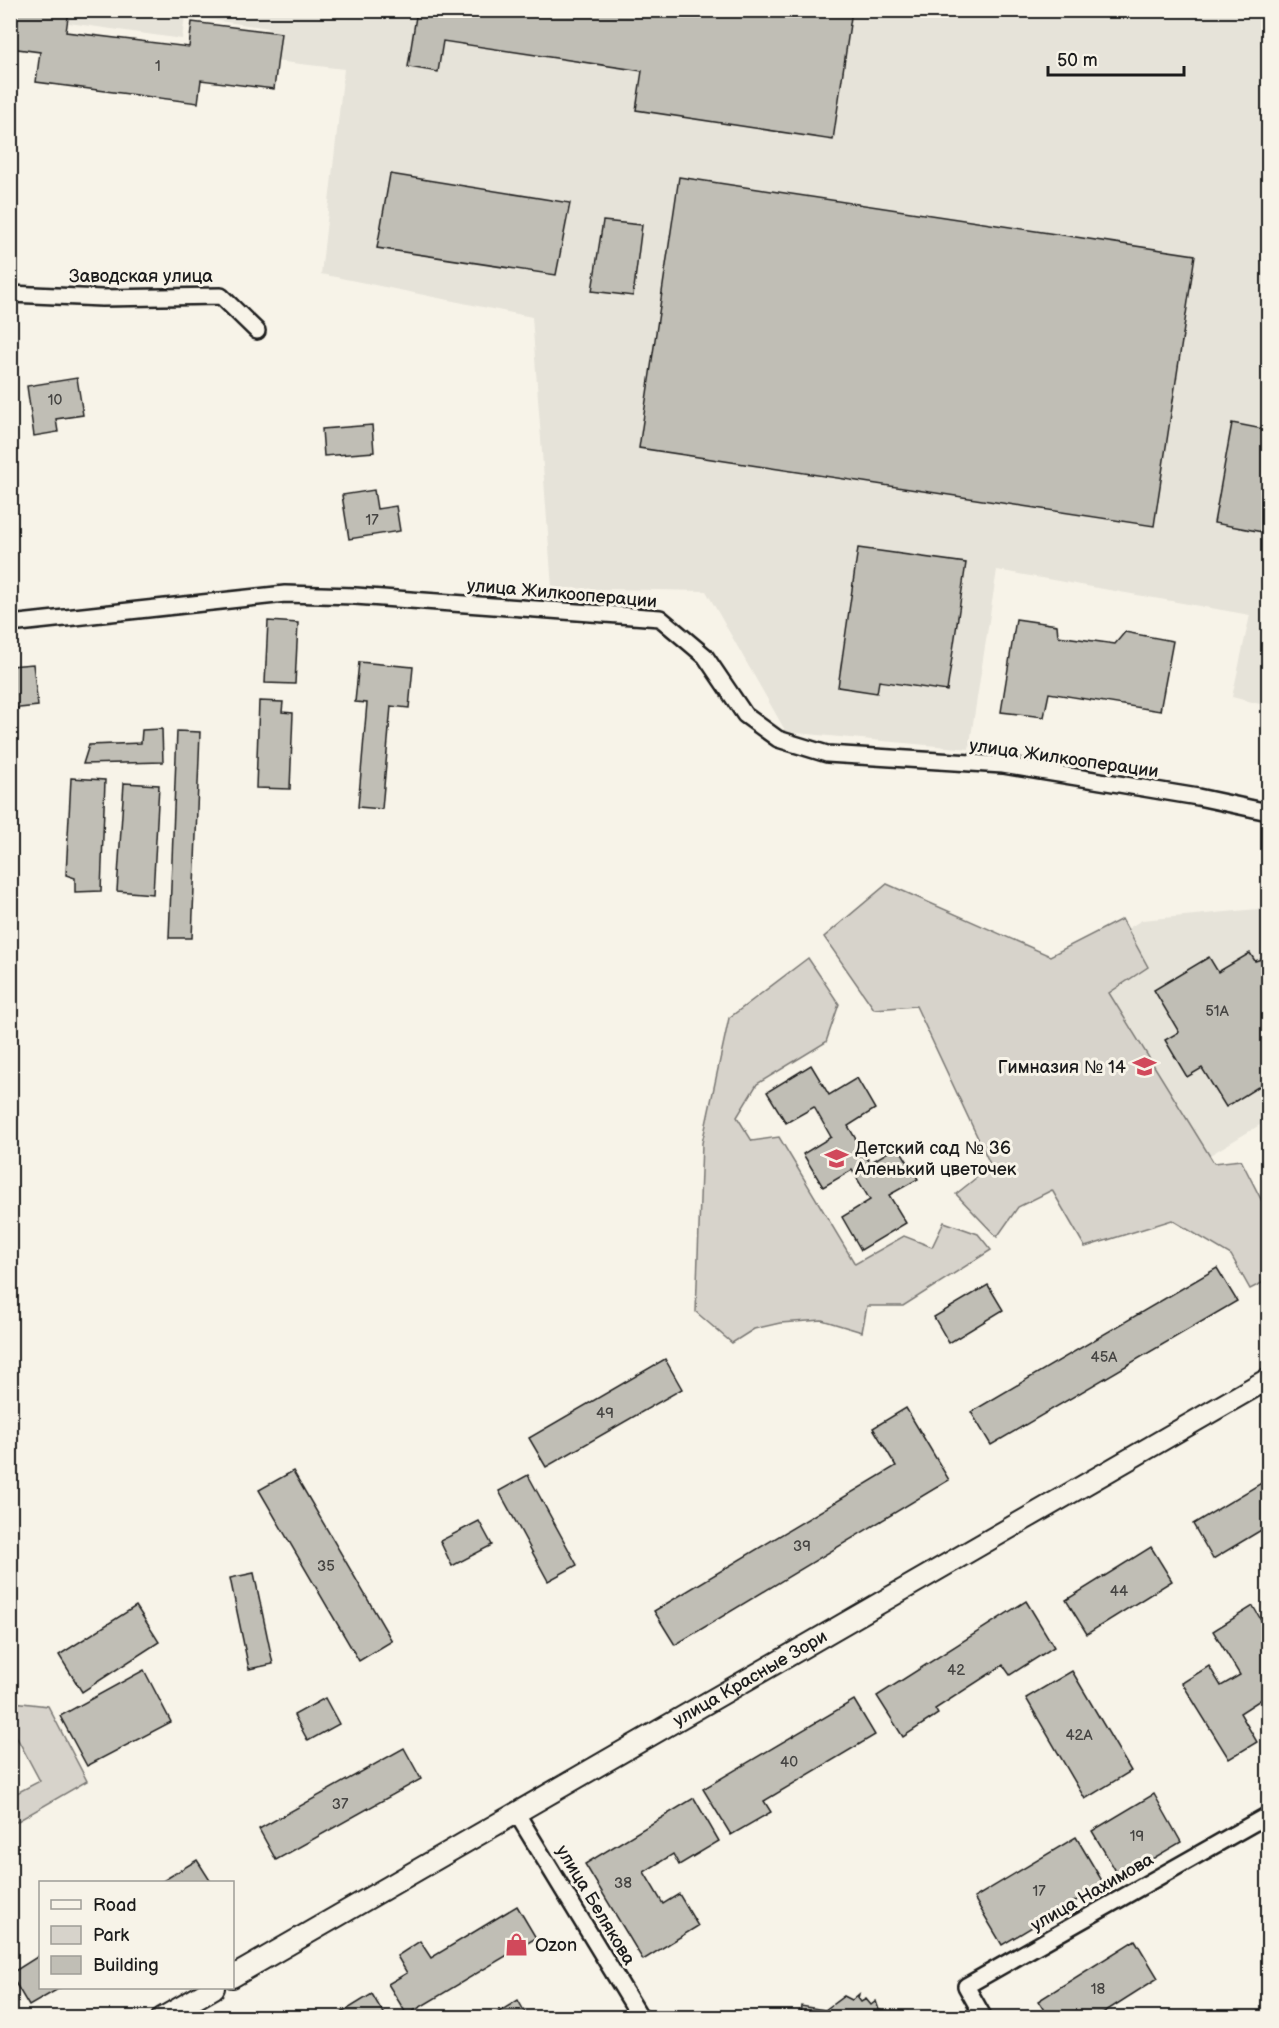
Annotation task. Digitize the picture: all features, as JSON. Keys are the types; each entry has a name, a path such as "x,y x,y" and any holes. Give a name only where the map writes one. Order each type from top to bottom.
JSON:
{"main road":[{"name":"улица Красные Зори","path":"234,1976 518,1814 1269,1378"},
{"path":"162,2018 212,1989"}],"street":[{"name":"Заводская улица","path":"10,294 102,298 221,296 257,331"},
{"name":"улица Жилкооперации","path":"10,624 285,594 355,596 660,618 705,656 745,715 778,740 827,754 1003,765 1197,797 1269,812"},
{"name":"улица Белякова","path":"518,1814 641,2018"},
{"name":"улица Нахимова","path":"984,2018 966,1986 1269,1815"}],"shaded area":[{"path":"64,10 1268,11 1268,706 1232,697 1250,615 997,570 969,749 786,732 706,591 552,588 532,317 321,274 344,69 266,60 269,28 185,16 182,39 62,22"},
{"name":"Гимназия № 14","path":"1268,908 1268,1120 1109,1216 987,1014 1142,920"}],"green space":[{"path":"887,884 1050,956 1122,919 1148,967 1109,993 1214,1163 1241,1160 1268,1213 1268,1280 1250,1289 1231,1255 1172,1220 1085,1247 1052,1190 1018,1207 997,1237 956,1194 991,1166 916,1006 874,1009 824,937"},
{"path":"808,958 839,1004 826,1042 757,1084 737,1117 752,1141 779,1137 855,1264 904,1236 932,1247 944,1222 978,1234 991,1250 903,1306 867,1306 862,1332 822,1320 780,1323 754,1329 732,1343 696,1312 702,1143 729,1018"},
{"path":"10,1671 14,1702 48,1706 87,1781 11,1825 11,1796 40,1781 16,1736 11,1738"}],"building":[{"path":"10,10 69,10 66,32 189,47 192,22 281,33 274,89 201,80 198,103 36,82 40,52 10,48"},
{"path":"417,10 852,10 833,140 636,110 642,71 443,41 438,72 408,67"},
{"path":"390,174 570,203 556,275 377,248"},
{"path":"679,177 1195,255 1154,526 639,448"},
{"path":"603,221 642,225 633,296 592,291"},
{"path":"77,378 83,415 56,419 58,432 34,436 27,386"},
{"path":"1232,423 1268,430 1268,533 1214,523"},
{"path":"372,425 374,452 324,456 322,429"},
{"path":"374,490 377,509 396,506 400,531 349,539 342,495"},
{"path":"858,548 966,563 947,691 879,681 877,693 838,687"},
{"path":"1016,619 1057,625 1058,636 1115,644 1125,632 1173,641 1160,711 1049,693 1044,717 1001,712"},
{"path":"268,621 298,623 295,684 265,683"},
{"path":"359,662 413,667 409,708 391,706 382,809 358,807 367,703 355,702"},
{"path":"33,664 38,706 10,709 10,666"},
{"path":"259,701 283,702 282,712 293,713 290,789 256,788"},
{"path":"162,729 163,762 83,764 89,745 141,743 142,730"},
{"path":"177,731 200,732 192,938 169,938"},
{"path":"71,778 105,780 101,891 75,892 75,878 66,875"},
{"path":"124,783 159,785 153,894 117,891"},
{"path":"1250,953 1255,961 1268,957 1268,1077 1263,1084 1226,1107 1202,1068 1187,1077 1165,1040 1179,1032 1154,990 1209,957 1218,972"},
{"name":"Детский сад № 36 Аленький цветочек","path":"811,1065 829,1095 857,1078 875,1109 848,1126 870,1163 898,1146 918,1179 889,1195 906,1223 861,1250 842,1217 870,1200 852,1170 823,1187 803,1154 831,1137 814,1107 786,1123 767,1092"},
{"path":"1217,1268 1237,1301 991,1445 971,1412"},
{"path":"988,1285 1003,1310 949,1343 934,1317"},
{"path":"665,1359 682,1389 546,1467 529,1438"},
{"path":"906,1408 949,1480 675,1645 654,1611 896,1466 873,1428"},
{"path":"293,1471 392,1641 359,1661 259,1490"},
{"path":"528,1475 577,1565 548,1581 499,1491"},
{"path":"1268,1479 1268,1526 1213,1559 1193,1524"},
{"path":"479,1521 492,1545 452,1566 440,1541"},
{"path":"1151,1547 1172,1581 1087,1634 1066,1600"},
{"path":"254,1573 273,1664 249,1669 230,1578"},
{"path":"1026,1601 1054,1647 1010,1675 1003,1665 935,1709 938,1714 903,1737 877,1696"},
{"path":"136,1606 159,1642 82,1692 59,1655"},
{"path":"1253,1606 1268,1632 1268,1695 1240,1713 1257,1742 1229,1759 1182,1683 1209,1666 1221,1686 1240,1675 1213,1631"},
{"path":"144,1670 171,1722 87,1766 60,1716"},
{"path":"1072,1671 1131,1771 1085,1799 1026,1698"},
{"path":"325,1698 339,1724 308,1741 294,1715"},
{"path":"854,1700 875,1735 764,1801 771,1812 731,1835 703,1789"},
{"path":"404,1748 421,1779 276,1860 259,1829"},
{"path":"1154,1794 1181,1842 1120,1878 1092,1831"},
{"path":"694,1798 719,1841 679,1865 673,1854 644,1872 663,1904 679,1894 698,1926 643,1960 585,1864"},
{"path":"1076,1837 1104,1884 1002,1945 974,1898"},
{"path":"197,1860 210,1881 163,1881"},
{"path":"517,1906 536,1938 407,2015 388,1984 407,1973 397,1956 420,1941 431,1958"},
{"path":"1135,1940 1158,1978 1095,2018 1049,2018 1038,2001"},
{"path":"39,1956 39,1989 58,1989 29,2006 10,1974"},
{"path":"372,1994 386,2018 333,2018"},
{"path":"859,1994 858,1998 861,2002 866,1999 871,2005 876,2001 879,2010 891,2013 890,2018 790,2018 791,2015 800,2016 801,2006 825,2010 844,1996 852,2000"},
{"path":"518,2000 528,2018 489,2018"}],"place":[{"name":"Гимназия № 14","path":"1144,1067"},
{"name":"Детский сад № 36 Аленький цветочек","path":"837,1158"},
{"name":"Ozon","path":"517,1945"}]}
